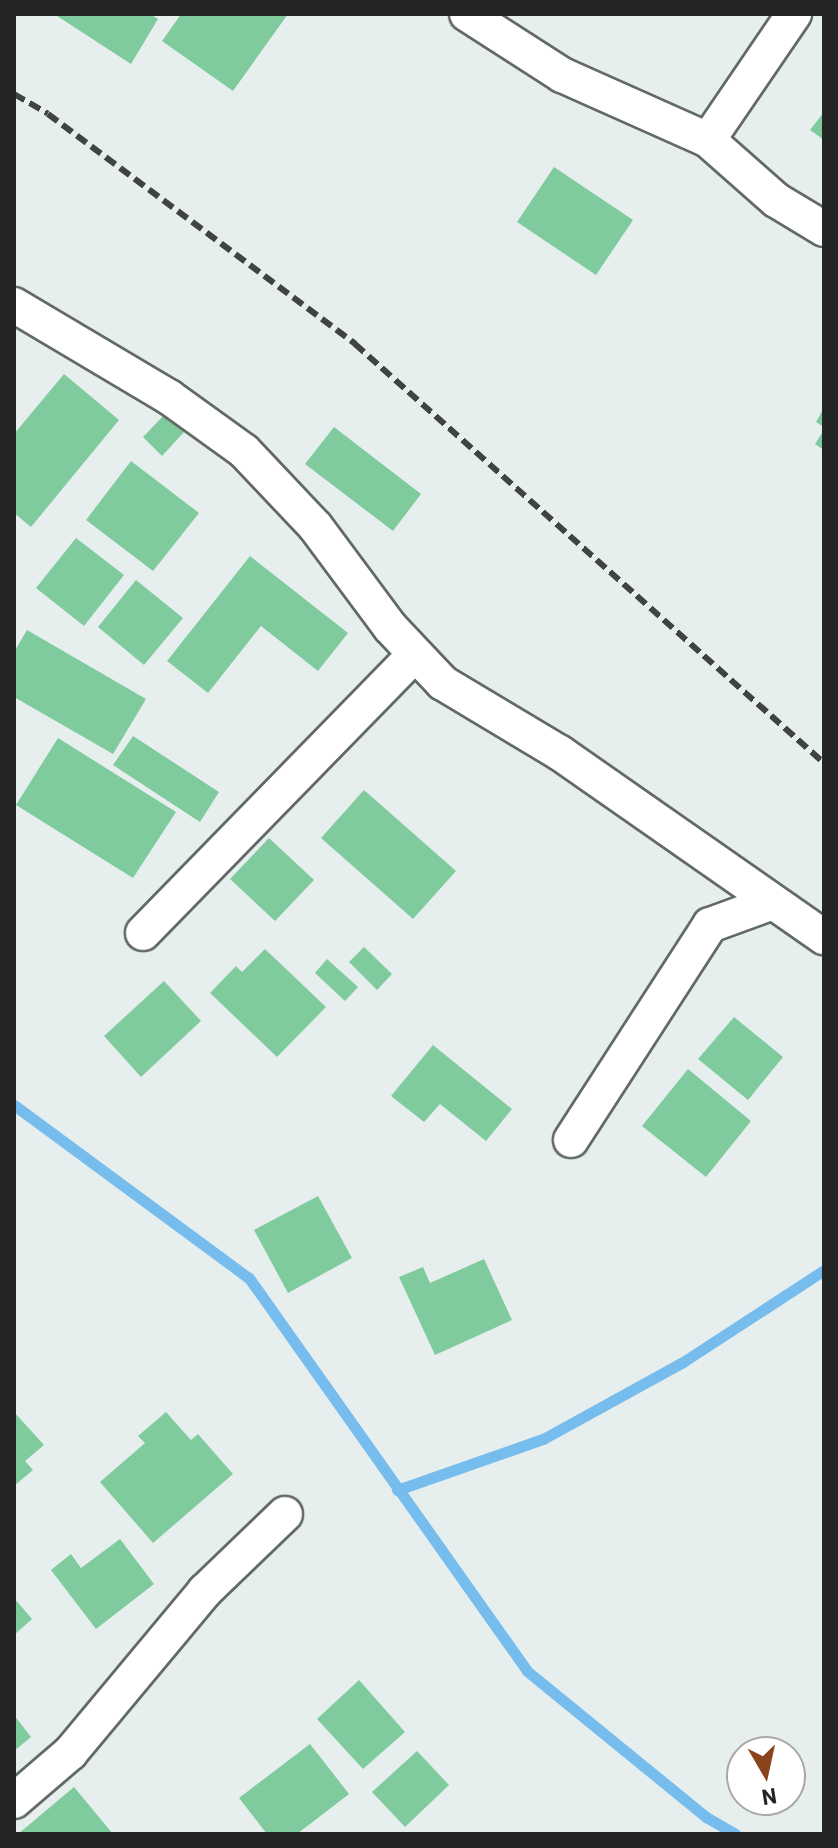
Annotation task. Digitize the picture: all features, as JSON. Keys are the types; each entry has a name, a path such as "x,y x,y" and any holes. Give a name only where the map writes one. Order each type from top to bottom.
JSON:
{"street":[{"path":"467,14 562,75 708,140 776,200 824,229"},
{"path":"708,140 794,14"},
{"path":"14,305 169,397 244,451 315,526 414,655 443,683 560,753 770,903 824,937"},
{"path":"143,933 414,655"},
{"path":"571,1140 710,925 770,903"},
{"path":"14,1801 70,1753 205,1591 285,1514"}],"building":[{"path":"54,14 150,14 158,19 131,64"},
{"path":"181,14 288,14 233,91 162,41"},
{"path":"824,112 824,140 810,130"},
{"path":"554,167 633,220 596,275 517,222"},
{"path":"64,374 119,420 31,527 14,513 14,434"},
{"path":"824,408 824,427 816,422"},
{"path":"166,413 185,431 162,456 143,437"},
{"path":"334,427 421,494 393,531 305,464"},
{"path":"824,430 824,450 815,444"},
{"path":"131,461 199,513 153,571 86,520"},
{"path":"76,538 124,575 84,626 36,588"},
{"path":"250,556 348,633 318,671 261,626 208,693 167,661"},
{"path":"136,580 183,618 144,665 98,627"},
{"path":"27,630 146,699 113,754 14,697 14,652"},
{"path":"133,736 219,792 200,822 113,765"},
{"path":"58,738 176,812 133,878 16,805"},
{"path":"364,790 456,871 413,919 321,838"},
{"path":"269,838 314,880 275,921 230,879"},
{"path":"364,947 392,974 377,990 349,962"},
{"path":"265,949 326,1007 277,1057 210,993 236,966 242,972"},
{"path":"327,959 358,987 345,1001 315,973"},
{"path":"164,981 201,1021 141,1077 104,1036"},
{"path":"734,1017 783,1057 748,1100 698,1059"},
{"path":"433,1045 512,1109 486,1141 440,1104 424,1122 391,1096"},
{"path":"688,1069 751,1121 706,1177 642,1126"},
{"path":"318,1196 352,1258 288,1293 254,1230"},
{"path":"484,1259 512,1320 435,1355 399,1277 423,1267 430,1283"},
{"path":"14,1412 44,1445 25,1461 33,1470 14,1486"},
{"path":"166,1412 191,1440 198,1434 233,1474 153,1543 100,1482 145,1443 138,1436"},
{"path":"120,1539 154,1584 96,1629 51,1570 71,1554 81,1568"},
{"path":"14,1598 32,1619 14,1635"},
{"path":"359,1680 405,1732 363,1769 317,1719"},
{"path":"14,1715 31,1737 14,1751"},
{"path":"310,1744 349,1794 297,1834 267,1834 239,1798"},
{"path":"417,1751 449,1785 405,1827 372,1792"},
{"path":"74,1787 113,1834 18,1834"}],"waterway":[{"path":"14,1105 249,1278 527,1671 706,1817 736,1834"},
{"path":"397,1490 543,1439 683,1362 824,1270"}],"railway":[{"path":"14,94 48,114 355,344 824,763"}]}
